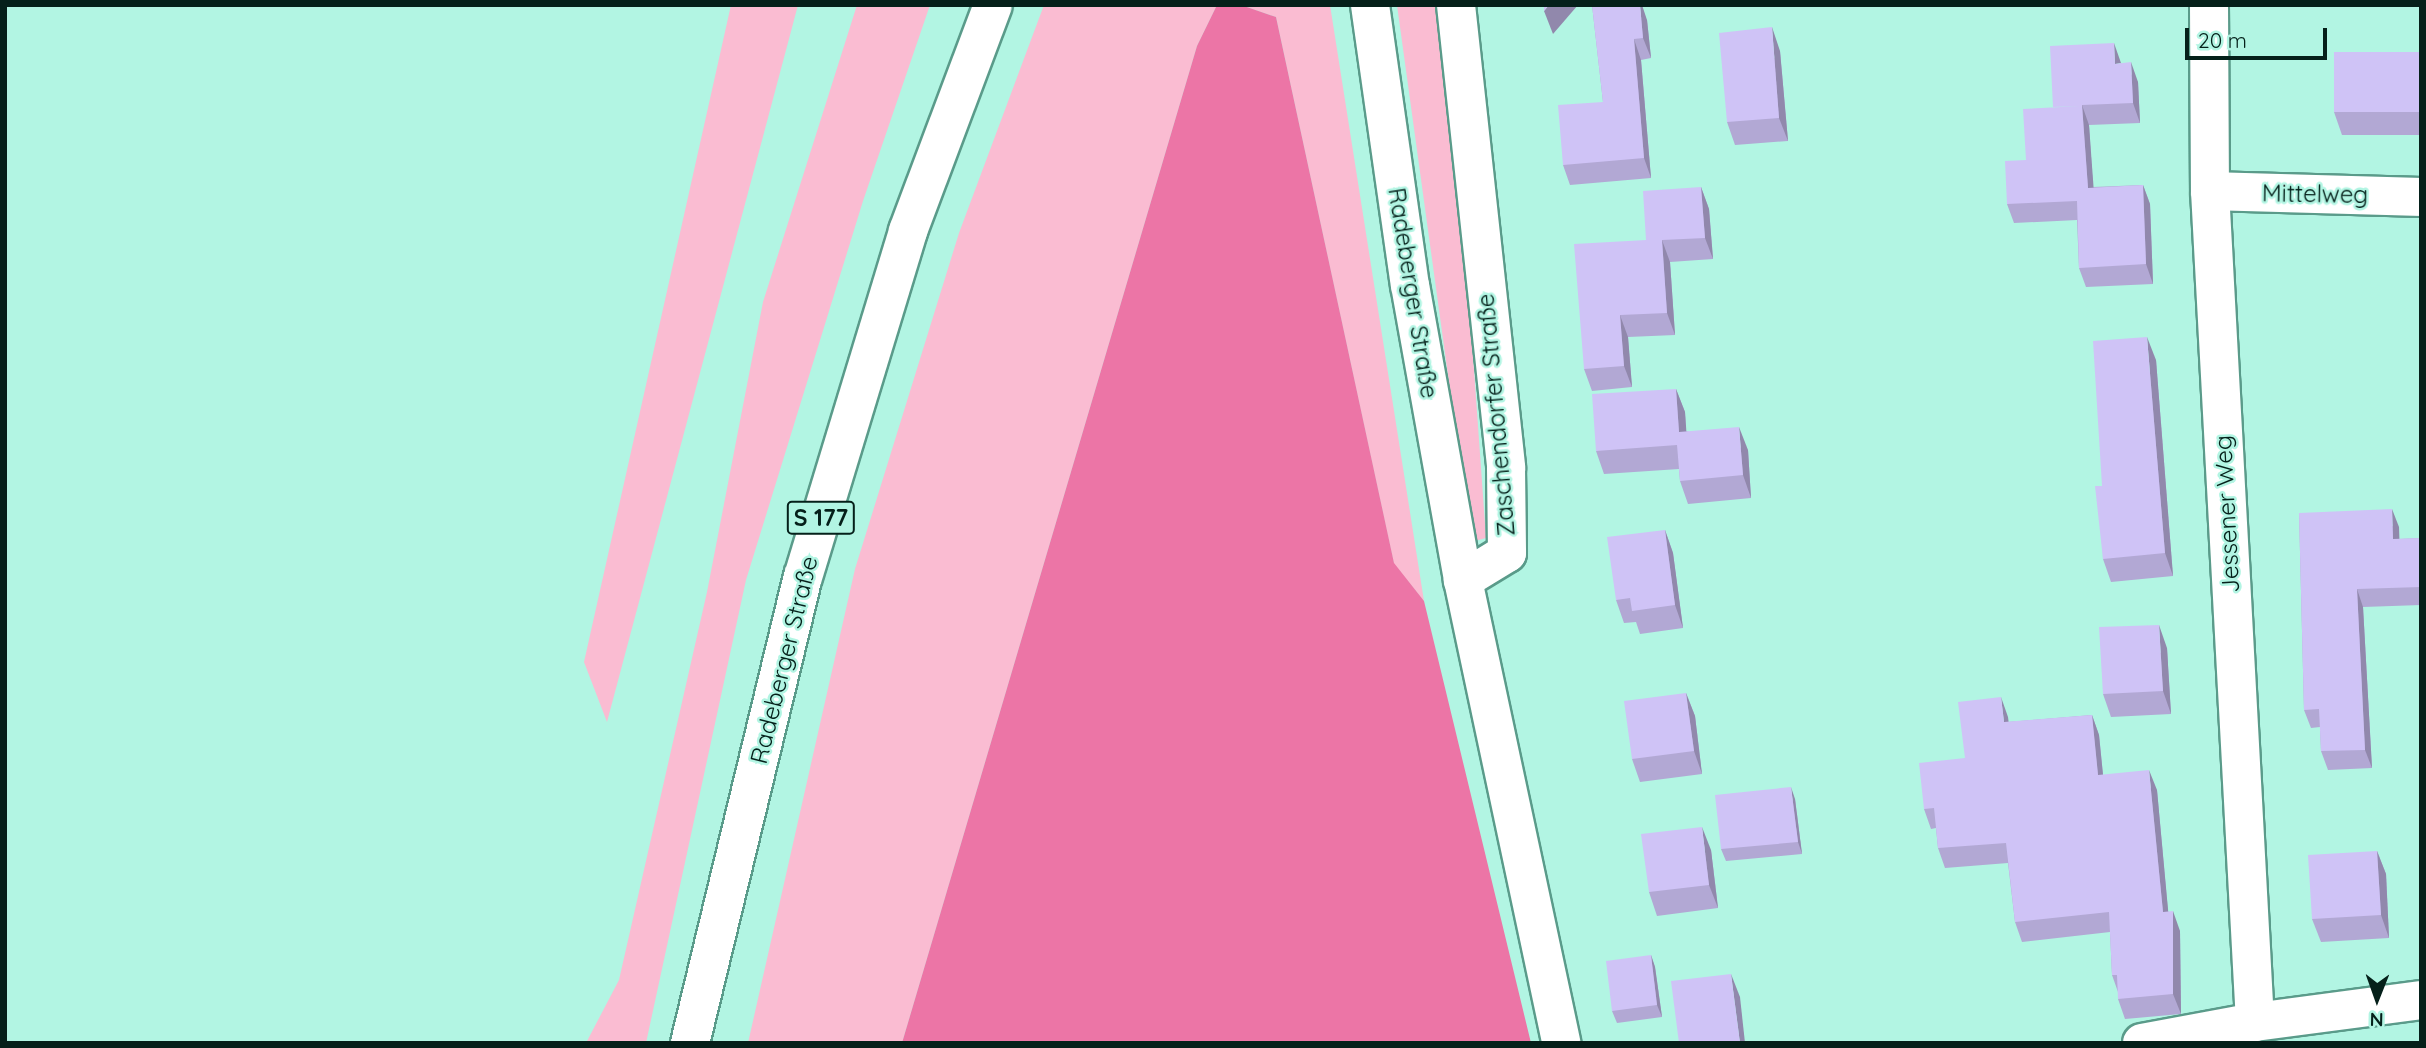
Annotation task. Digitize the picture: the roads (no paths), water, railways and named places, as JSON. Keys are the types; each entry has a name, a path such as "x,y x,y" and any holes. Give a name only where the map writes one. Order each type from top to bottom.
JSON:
{"main road":[{"name":"Radeberger Straße","path":"690,1043 803,577 908,230 993,5"},
{"name":"Radeberger Straße","path":"1370,5 1410,285 1463,580"},
{"name":"Zaschendorfer Straße","path":"1457,5 1506,468 1507,553 1463,580"},
{"name":"Jessener Weg","path":"2209,5 2210,191 2255,1022"},
{"name":"Mittelweg","path":"2210,191 2421,197"},
{"path":"1463,580 1561,1043"},
{"path":"2142,1043 2255,1022 2421,1000"}]}
